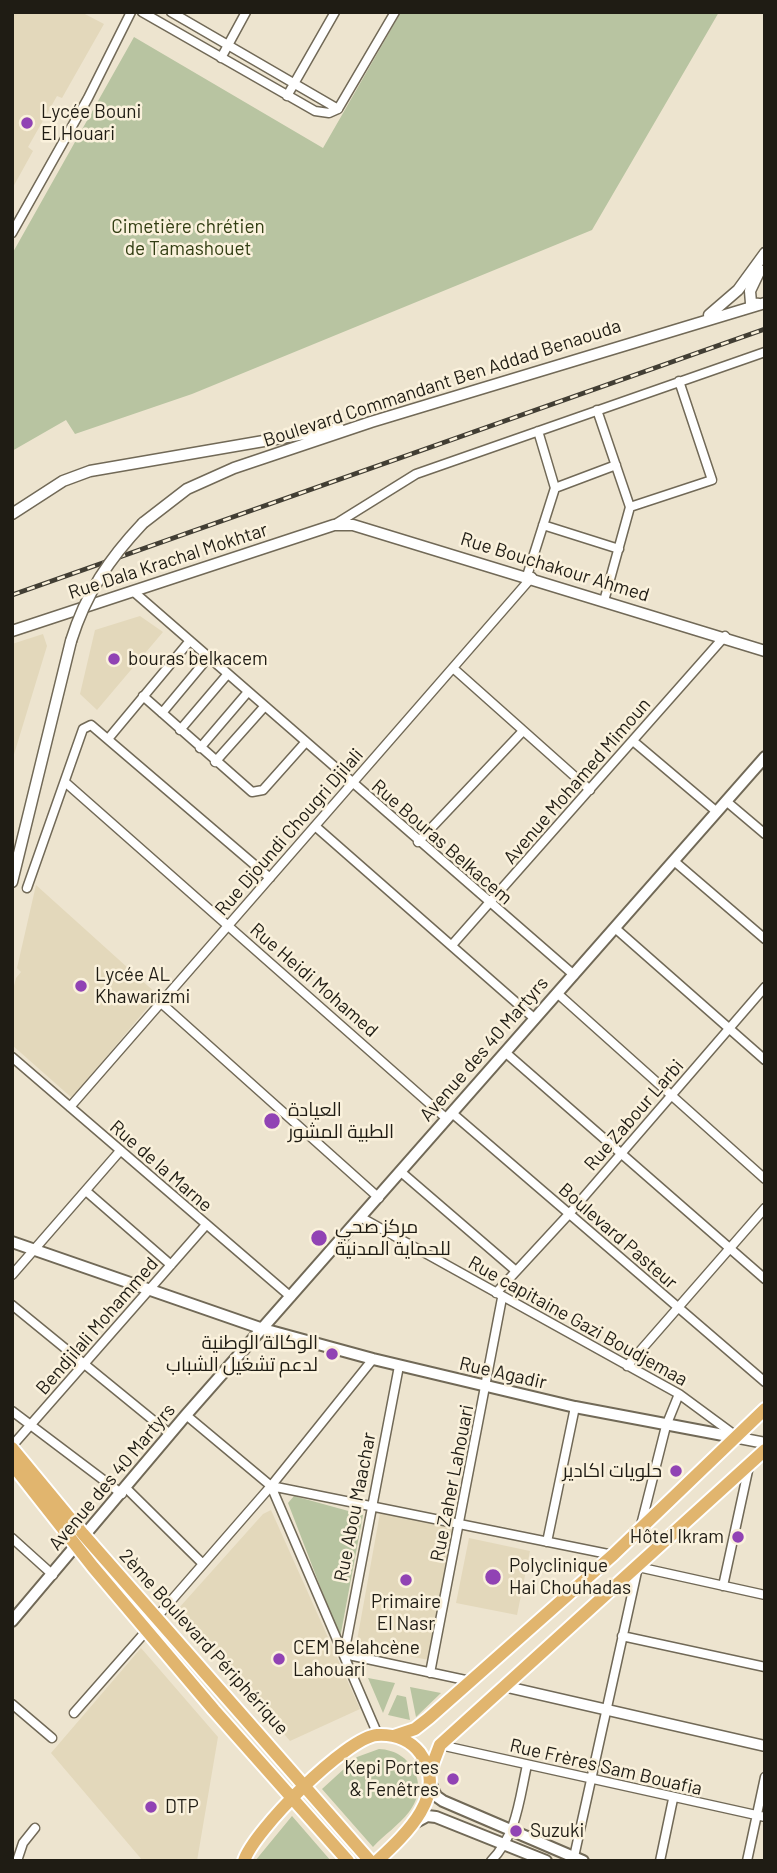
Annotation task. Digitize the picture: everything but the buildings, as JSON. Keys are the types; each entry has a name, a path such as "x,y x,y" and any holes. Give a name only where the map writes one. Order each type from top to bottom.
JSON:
{"main road":[{"name":"Avenue des 40 Martyrs","path":"12,1621 186,1415 765,757"},
{"name":"Rue Agadir","path":"12,1242 263,1329 373,1359 486,1388 666,1426 738,1438"},
{"path":"394,1737 422,1724 612,1555 738,1438 765,1409"},
{"name":"2ème Boulevard Périphérique","path":"12,1447 81,1542"},
{"path":"377,1861 414,1823 426,1802 429,1778 440,1745 765,1450"},
{"name":"2ème Boulevard Périphérique","path":"12,1464 152,1624 292,1798 348,1861"},
{"name":"2ème Boulevard Périphérique","path":"152,1624 306,1786 370,1861"},
{"path":"244,1861 256,1837 292,1798 355,1742 378,1735 394,1737 416,1749 436,1796 443,1801 579,1859"},
{"path":"414,1823 427,1816 436,1817 546,1861"}],"street":[{"path":"12,233 88,98 131,12"},
{"path":"142,12 159,16 221,58 287,96 315,111 329,113 338,109 395,12"},
{"path":"170,12 338,109"},
{"path":"221,58 246,12"},
{"path":"287,96 335,12"},
{"path":"699,321 729,300 765,253"},
{"path":"762,302 750,302 750,295 765,260"},
{"name":"Boulevard Commandant Ben Addad Benaouda","path":"12,882 71,641 93,586 121,547 167,501 205,480 371,422 762,302"},
{"path":"334,525 416,474 765,352"},
{"path":"630,507 712,480 679,381"},
{"path":"597,410 630,507 604,601"},
{"path":"12,514 63,481 90,471 371,422"},
{"path":"530,577 555,488 538,431"},
{"path":"555,488 616,465"},
{"name":"Rue Bouchakour Ahmed","path":"334,525 353,525 765,650"},
{"name":"Rue Dala Krachal Mokhtar","path":"12,631 334,525"},
{"path":"543,525 619,549"},
{"name":"Rue Djoundi Chougri Djilali","path":"69,1107 352,785 530,577"},
{"name":"Rue Bouras Belkacem","path":"134,592 304,744 574,975"},
{"name":"Avenue Mohamed Mimoun","path":"452,945 724,636"},
{"path":"108,739 188,643"},
{"path":"162,713 207,659"},
{"path":"453,668 590,790"},
{"path":"180,730 226,676"},
{"path":"200,748 247,693"},
{"path":"143,696 248,791 263,790 304,744"},
{"path":"215,762 264,707"},
{"path":"27,888 83,729 91,725 270,878"},
{"path":"418,842 522,732"},
{"path":"632,741 717,812"},
{"name":"Rue Heidi Mohamed","path":"65,782 449,1116"},
{"path":"726,801 765,834"},
{"path":"316,826 535,1019"},
{"path":"674,861 765,939"},
{"path":"615,928 765,1060"},
{"name":"Rue Zabour Larbi","path":"499,1295 516,1271 569,1214 765,987"},
{"path":"556,993 765,1179"},
{"path":"160,1002 379,1198"},
{"path":"506,1053 765,1279"},
{"name":"Rue de la Marne","path":"12,1057 205,1226 291,1297"},
{"name":"Boulevard Pasteur","path":"449,1116 569,1214 765,1382"},
{"path":"12,1275 120,1151"},
{"path":"401,1172 516,1271"},
{"path":"86,1191 171,1265"},
{"path":"627,1366 765,1208"},
{"name":"Rue capitaine Gazi Boudjemaa","path":"362,1218 679,1394 738,1438"},
{"name":"Bendjilali Mohammed","path":"12,1447 205,1226"},
{"name":"Rue Zaher Lahouari","path":"430,1673 486,1388 499,1295"},
{"path":"12,1305 170,1434"},
{"path":"74,1713 271,1486 373,1359"},
{"name":"Rue Abou Maachar","path":"344,1654 399,1366"},
{"path":"641,1528 666,1426 679,1394"},
{"path":"547,1542 575,1407"},
{"path":"12,1411 124,1491 203,1564"},
{"path":"186,1415 271,1486 378,1735"},
{"path":"738,1438 765,1443"},
{"path":"723,1586 749,1465"},
{"path":"271,1486 612,1555"},
{"path":"12,1538 53,1575"},
{"path":"579,1859 593,1779 638,1567 765,1595"},
{"path":"622,1636 765,1667"},
{"path":"344,1654 470,1681"},
{"path":"503,1686 765,1746"},
{"path":"12,1704 52,1738"},
{"name":"Rue Frères Sam Bouafia","path":"440,1745 673,1799 760,1816"},
{"path":"491,1861 506,1845 512,1831 527,1765"},
{"path":"747,1861 760,1816 765,1777"},
{"path":"660,1861 673,1799"},
{"path":"16,1861 23,1843 35,1828"}],"shaded area":[{"name":"Lycée Bouni El Houari","path":"12,12 81,12 104,24 62,98 57,96 28,147 33,151 12,189"},
{"name":"bouras belkacem","path":"140,616 163,632 97,710 80,694 95,630"},
{"path":"43,634 47,646 12,761 12,644"},
{"name":"Lycée AL Khawarizmi","path":"36,885 158,995 72,1098 12,1045 12,994 16,978 21,972 17,968"},
{"name":"CEM Belahcène Lahouari","path":"271,1510 360,1709 290,1741 178,1609 263,1514"},
{"name":"Primaire El Nasr","path":"380,1513 455,1529 429,1660 356,1646"},
{"name":"Polyclinique Hai Chouhadas","path":"469,1538 530,1551 517,1615 456,1603"},
{"name":"DTP","path":"141,1648 218,1737 197,1861 143,1861 51,1753"}],"green space":[{"name":"Cimetière chrétien de Tamashouet","path":"401,12 719,12 592,230 192,394 75,434 66,420 12,451 12,254 134,37 323,148"},
{"path":"294,1496 363,1515 340,1638 288,1503"},
{"path":"368,1678 395,1683 383,1713"},
{"path":"410,1687 441,1693 416,1717"},
{"path":"397,1695 406,1697 410,1720 388,1715"},
{"path":"379,1749 400,1755 408,1762 418,1780 418,1791 409,1812 373,1847 322,1789 357,1757"},
{"path":"292,1816 331,1861 255,1861"}],"railway":[{"path":"12,595 765,329"}],"place":[{"name":"Lycée Bouni El Houari","path":"27,123"},
{"name":"bouras belkacem","path":"114,659"},
{"name":"Lycée AL Khawarizmi","path":"81,986"},
{"name":"العيادة الطبية المشور","path":"272,1121"},
{"name":"مركز صحي للحماية المدنية","path":"319,1238"},
{"name":"الوكالة الوطنية لدعم تشغيل الشباب","path":"332,1354"},
{"name":"حلويات اكادير","path":"676,1471"},
{"name":"Hôtel Ikram","path":"738,1537"},
{"name":"Polyclinique Hai Chouhadas","path":"493,1577"},
{"name":"Primaire El Nasr","path":"406,1580"},
{"name":"CEM Belahcène Lahouari","path":"279,1659"},
{"name":"Kepi Portes & Fenêtres","path":"453,1779"},
{"name":"DTP","path":"151,1807"},
{"name":"Suzuki","path":"516,1831"}]}
